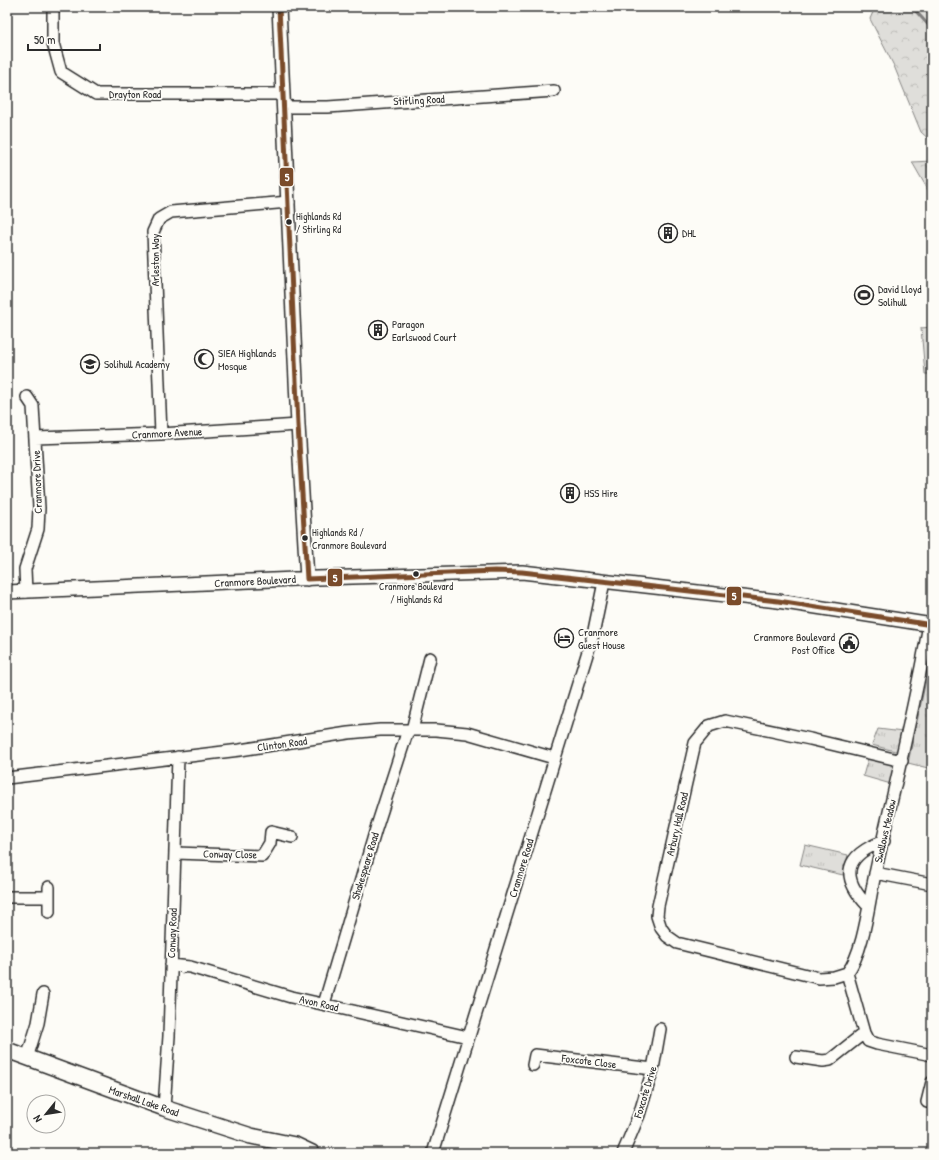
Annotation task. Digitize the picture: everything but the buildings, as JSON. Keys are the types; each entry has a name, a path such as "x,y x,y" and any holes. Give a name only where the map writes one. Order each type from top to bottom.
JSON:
{"main road":[{"name":"Marshall Lake Road","path":"7,1050 164,1108 251,1136 295,1145 312,1153"},
{"name":"Marshall Lake Road","path":"283,1143 298,1153"}],"street":[{"name":"Drayton Road","path":"52,7 53,43 61,72 96,94 283,100"},
{"path":"279,7 298,425 307,579"},
{"name":"Stirling Road","path":"283,100 328,107 554,91"},
{"name":"Arleston Way","path":"162,434 153,232 159,219 171,212 289,202"},
{"name":"Cranmore Drive","path":"26,592 25,569 38,529 39,515 33,406 27,397"},
{"name":"Cranmore Avenue","path":"35,438 162,434 298,425"},
{"name":"Cranmore Boulevard","path":"7,592 495,572 549,574 604,582 778,601 931,624"},
{"name":"Cranmore Road","path":"433,1153 593,635 604,582"},
{"name":"Swallows Meadow","path":"847,973 854,964 884,841 931,624"},
{"name":"Shakespeare Road","path":"324,1004 376,829 410,730 430,658"},
{"name":"Arbury Hall Road","path":"847,973 834,977 819,978 748,962 677,943 667,936 661,928 657,916 658,906 695,743 709,726 725,721 810,739 902,762"},
{"name":"Clinton Road","path":"7,778 246,749 348,733 410,730 467,734 554,758"},
{"name":"Conway Road","path":"164,1108 176,853 178,757"},
{"name":"Conway Close","path":"176,853 262,856 270,843 271,832 292,837"},
{"path":"868,906 856,893 850,874 852,862 859,852 884,841"},
{"path":"875,873 932,884"},
{"path":"7,897 49,892 49,912"},
{"name":"Avon Road","path":"171,965 190,967 291,997 468,1037"},
{"path":"847,973 864,1033 868,1041 932,1055"},
{"path":"27,1058 38,1023 43,994"},
{"name":"Foxcote Drive","path":"623,1153 639,1115 653,1069 660,1029"},
{"path":"796,1057 822,1061 830,1060 864,1033"},
{"name":"Foxcote Close","path":"534,1065 536,1055 653,1069"},
{"path":"927,1102 932,1082"}],"green space":[{"path":"875,7 932,7 932,142 921,132 894,66 870,19"},
{"path":"932,161 932,197 912,162"},
{"path":"932,327 932,374 925,374 921,328"},
{"path":"932,653 932,769 908,763"},
{"path":"878,729 903,732 899,749 895,751 872,745"},
{"path":"868,758 891,764 893,768 891,784 863,776"},
{"path":"805,845 848,855 843,875 800,865"}],"waterway":[{"path":"912,7 932,29"}],"transit line":[{"name":"5","path":"279,7 298,425 307,579 495,571 522,572 778,601 932,625"}],"place":[{"name":"Highlands Rd / Stirling Rd","path":"289,222"},
{"name":"DHL","path":"668,233"},
{"name":"David Lloyd Solihull","path":"864,295"},
{"name":"Paragon Earlswood Court","path":"378,330"},
{"name":"SIEA Highlands Mosque","path":"204,359"},
{"name":"Solihull Academy","path":"90,364"},
{"name":"HSS Hire","path":"570,493"},
{"name":"Highlands Rd / Cranmore Boulevard","path":"305,538"},
{"name":"Cranmore Boulevard / Highlands Rd","path":"416,574"},
{"name":"Cranmore Guest House","path":"564,638"},
{"name":"Cranmore Boulevard Post Office","path":"849,643"}]}
